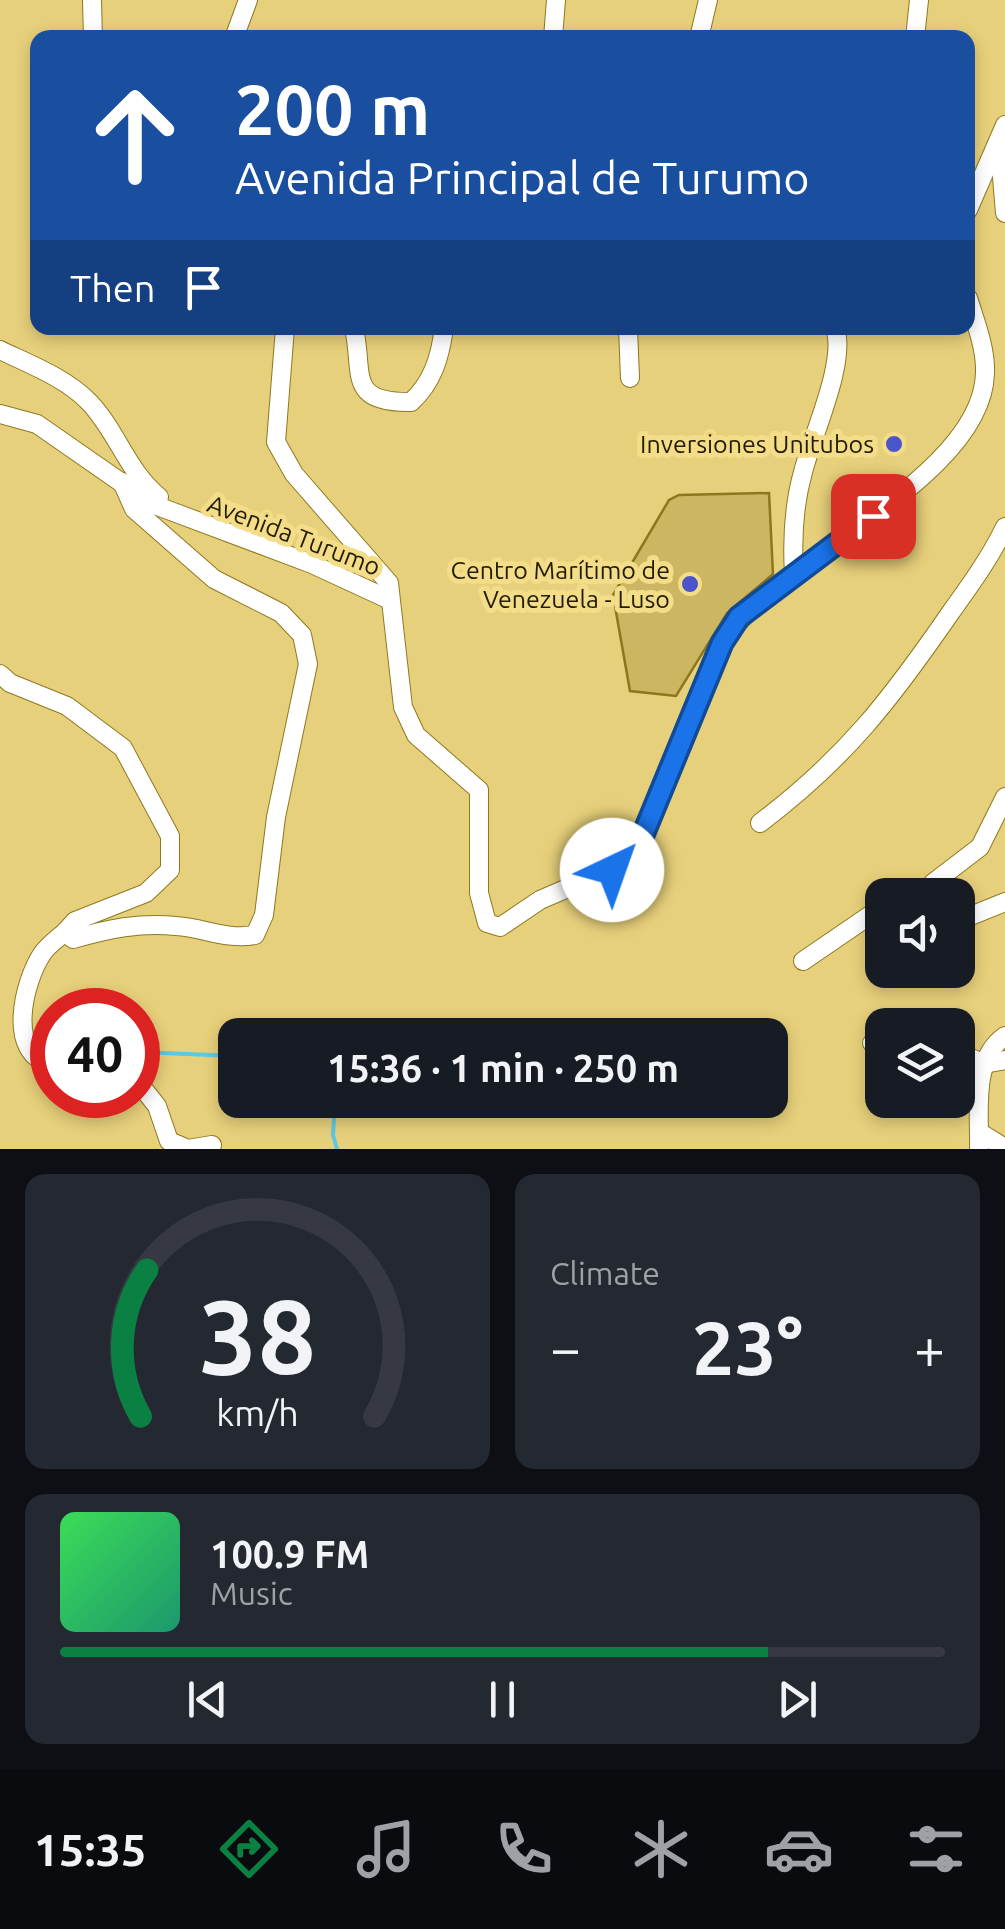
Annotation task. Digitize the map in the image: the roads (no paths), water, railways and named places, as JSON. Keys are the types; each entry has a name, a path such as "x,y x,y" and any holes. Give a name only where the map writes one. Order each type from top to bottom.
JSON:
{"street":[{"path":"92,0 93,30"},
{"path":"237,30 248,0"},
{"path":"554,30 556,0"},
{"path":"701,30 708,0"},
{"path":"917,30 919,0"},
{"path":"975,194 1002,130"},
{"path":"1002,130 1005,213"},
{"path":"794,574 827,553 956,442 977,413 986,373 975,327"},
{"path":"284,335 276,442 294,474 381,570 389,584 390,600"},
{"path":"354,335 356,375 367,393 390,402 411,402 426,389 443,335"},
{"path":"628,335 630,378"},
{"path":"794,574 801,476 832,374 837,335"},
{"path":"0,350 46,372 87,400 146,487 186,520"},
{"name":"Avenida Turumo","path":"0,414 37,424 152,504 186,520 312,564 390,600 403,707 416,735 479,790 479,893 487,923 500,927 540,900 612,870 636,852 722,643 739,617 794,574"},
{"path":"64,932 73,939 136,924 180,926 221,938 255,935 264,915 276,816 308,664 302,635 281,613 214,580 134,508 122,482"},
{"path":"760,824 854,743 921,661 988,563 1005,527"},
{"path":"0,674 10,683 67,706 122,748 134,762 170,836 170,870 146,893 75,921 43,952 29,980 22,1022 24,1040 30,1047"},
{"path":"944,878 980,848 1005,797"},
{"path":"975,913 1005,902"},
{"path":"803,960 865,918"},
{"path":"1005,1036 996,1042 984,1064 979,1140 1005,1148"},
{"path":"975,1060 984,1064 1005,1060"},
{"path":"160,1113 168,1141 188,1149 212,1146"}],"waterway":[{"path":"160,1053 218,1055"},
{"path":"334,1118 337,1149"}],"place":[{"name":"Inversiones Unitubos","path":"894,444"},
{"name":"Centro Marítimo de Venezuela - Luso","path":"690,584"}]}
